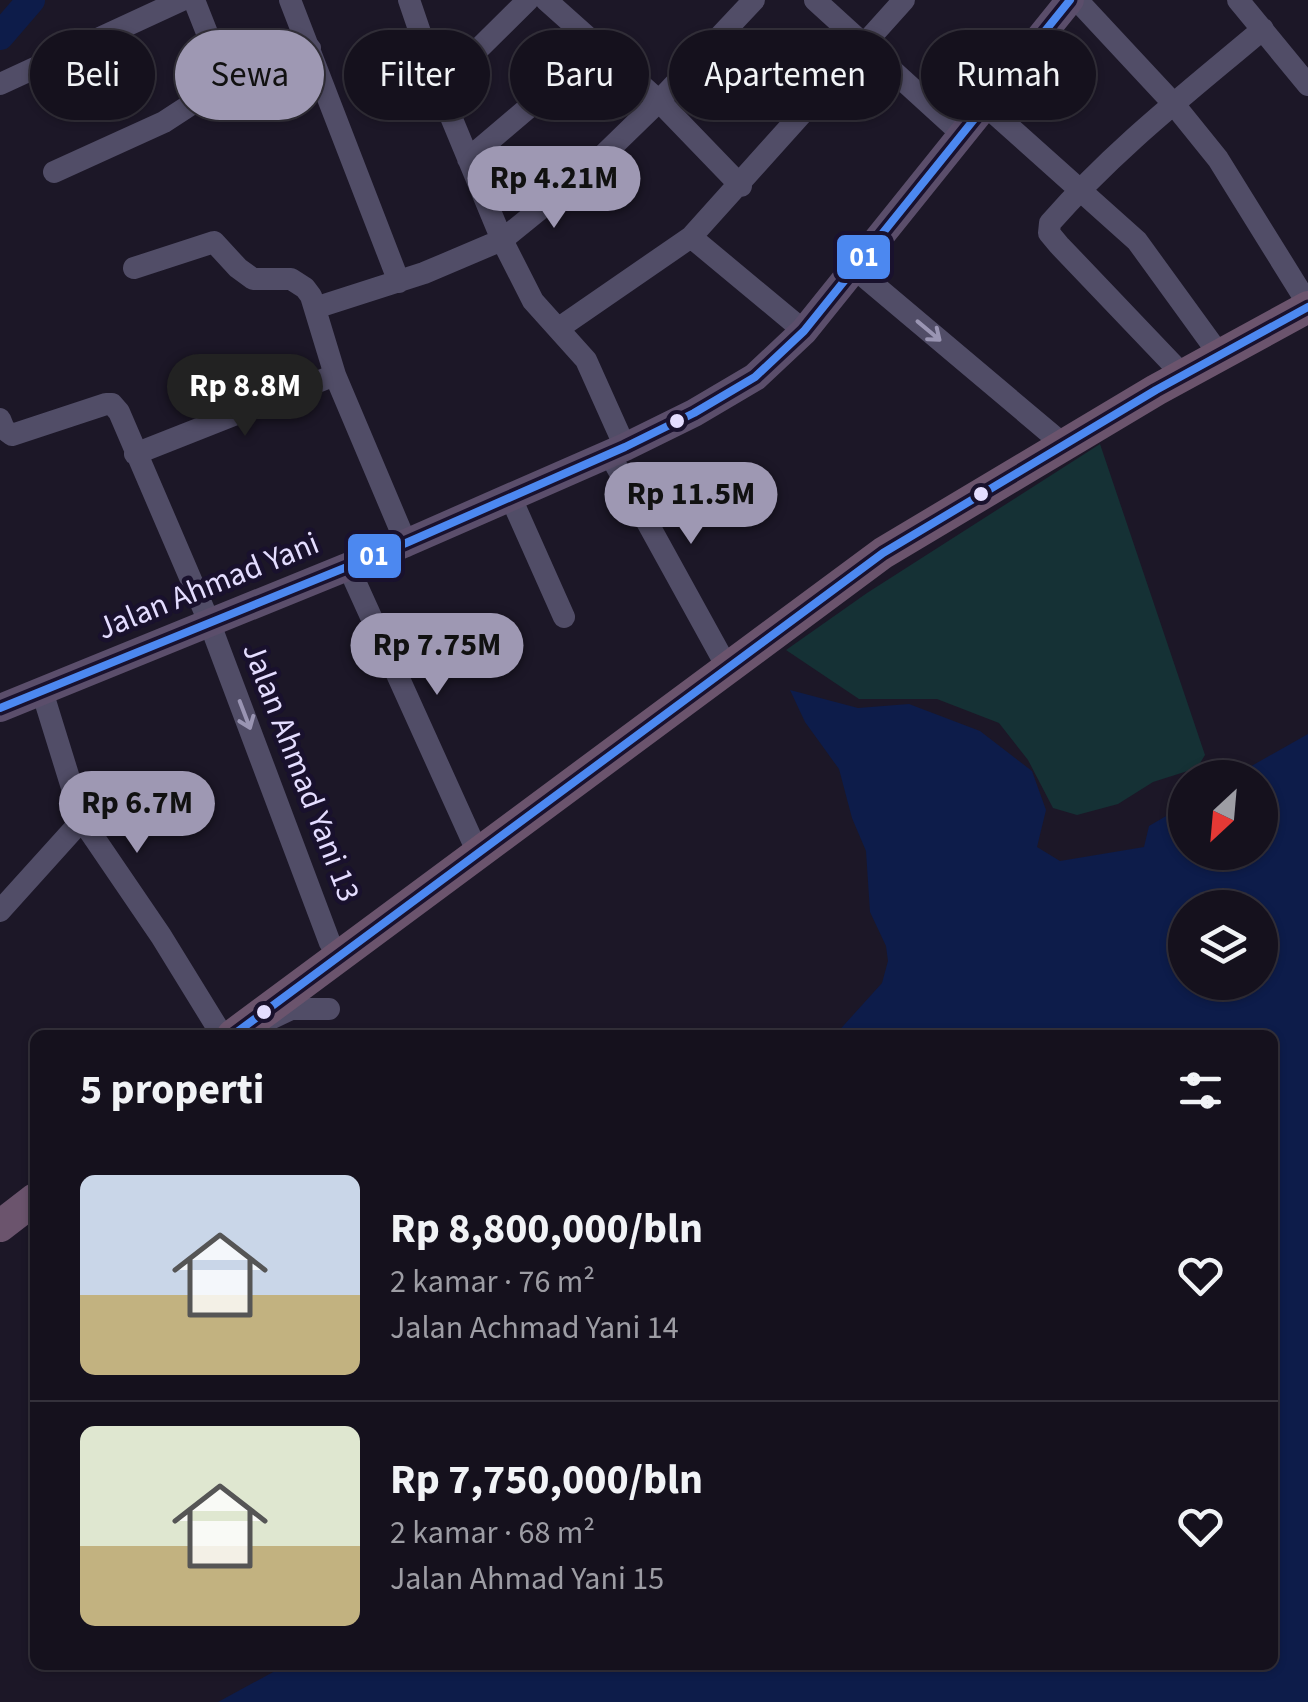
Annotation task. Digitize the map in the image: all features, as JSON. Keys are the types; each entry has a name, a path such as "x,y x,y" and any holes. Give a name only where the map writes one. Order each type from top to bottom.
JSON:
{"highway":[{"path":"233,1030 293,998 477,851 883,553 1308,305"},
{"path":"230,1030 330,943 391,916"},
{"path":"0,1226 30,1204"}],"main road":[{"name":"Jalan Ahmad Yani","path":"1048,30 1073,0"},
{"name":"Jalan Ahmad Yani","path":"0,708 406,543 694,414 754,377 804,331 972,120"}],"street":[{"path":"0,84 182,0"},
{"path":"194,0 206,30"},
{"path":"290,0 302,30"},
{"path":"490,38 528,0"},
{"path":"546,0 579,30"},
{"path":"315,308 399,282 502,240 587,171 754,0"},
{"path":"815,0 850,30"},
{"path":"878,30 904,0"},
{"path":"1073,0 1172,102 1218,159 1308,305"},
{"path":"1238,0 1305,75"},
{"path":"413,2 421,30"},
{"path":"1183,375 1049,233 1050,223 1079,190 1172,102 1263,30"},
{"path":"901,77 961,133"},
{"path":"324,85 399,282"},
{"path":"649,91 741,186"},
{"path":"54,172 175,115"},
{"path":"452,120 502,240 533,301 586,360 617,450 728,667"},
{"path":"468,159 514,120"},
{"path":"559,328 692,237 799,120"},
{"path":"1002,120 1137,241 1220,354"},
{"path":"692,237 804,331"},
{"path":"134,268 214,242 254,280 290,280 311,296 335,375 406,543"},
{"path":"854,268 1064,445"},
{"path":"135,454 335,375"},
{"name":"Jalan Ahmad Yani 13","path":"0,419 4,429 12,434 109,403 116,409 210,624 330,943"},
{"path":"511,498 564,617"},
{"path":"348,566 477,851"},
{"path":"42,692 82,820 225,1030"},
{"path":"0,912 82,820"},
{"path":"261,1030 293,998 329,1009"}],"green space":[{"path":"1100,444 1205,755 1202,760 1168,760 1168,777 1118,804 1077,815 1053,808 1028,760 999,723 937,699 859,699 786,650 867,593"}],"water":[{"path":"790,690 858,708 909,704 980,731 1032,771 1046,810 1037,847 1060,861 1144,847 1149,826 1168,815 1168,870 1278,870 1278,760 1262,760 1308,734 1308,1702 218,1702 277,1670 1278,1670 1278,1030 840,1030 882,983 888,961 886,946 870,912 866,851 839,769 805,722"}],"waterway":[{"path":"0,36 31,0"}],"transit line":[{"name":"01","path":"0,708 406,543 625,447 755,377 804,331 1070,0"},
{"name":"01","path":"240,1030 883,553 1156,390 1308,307"}]}
